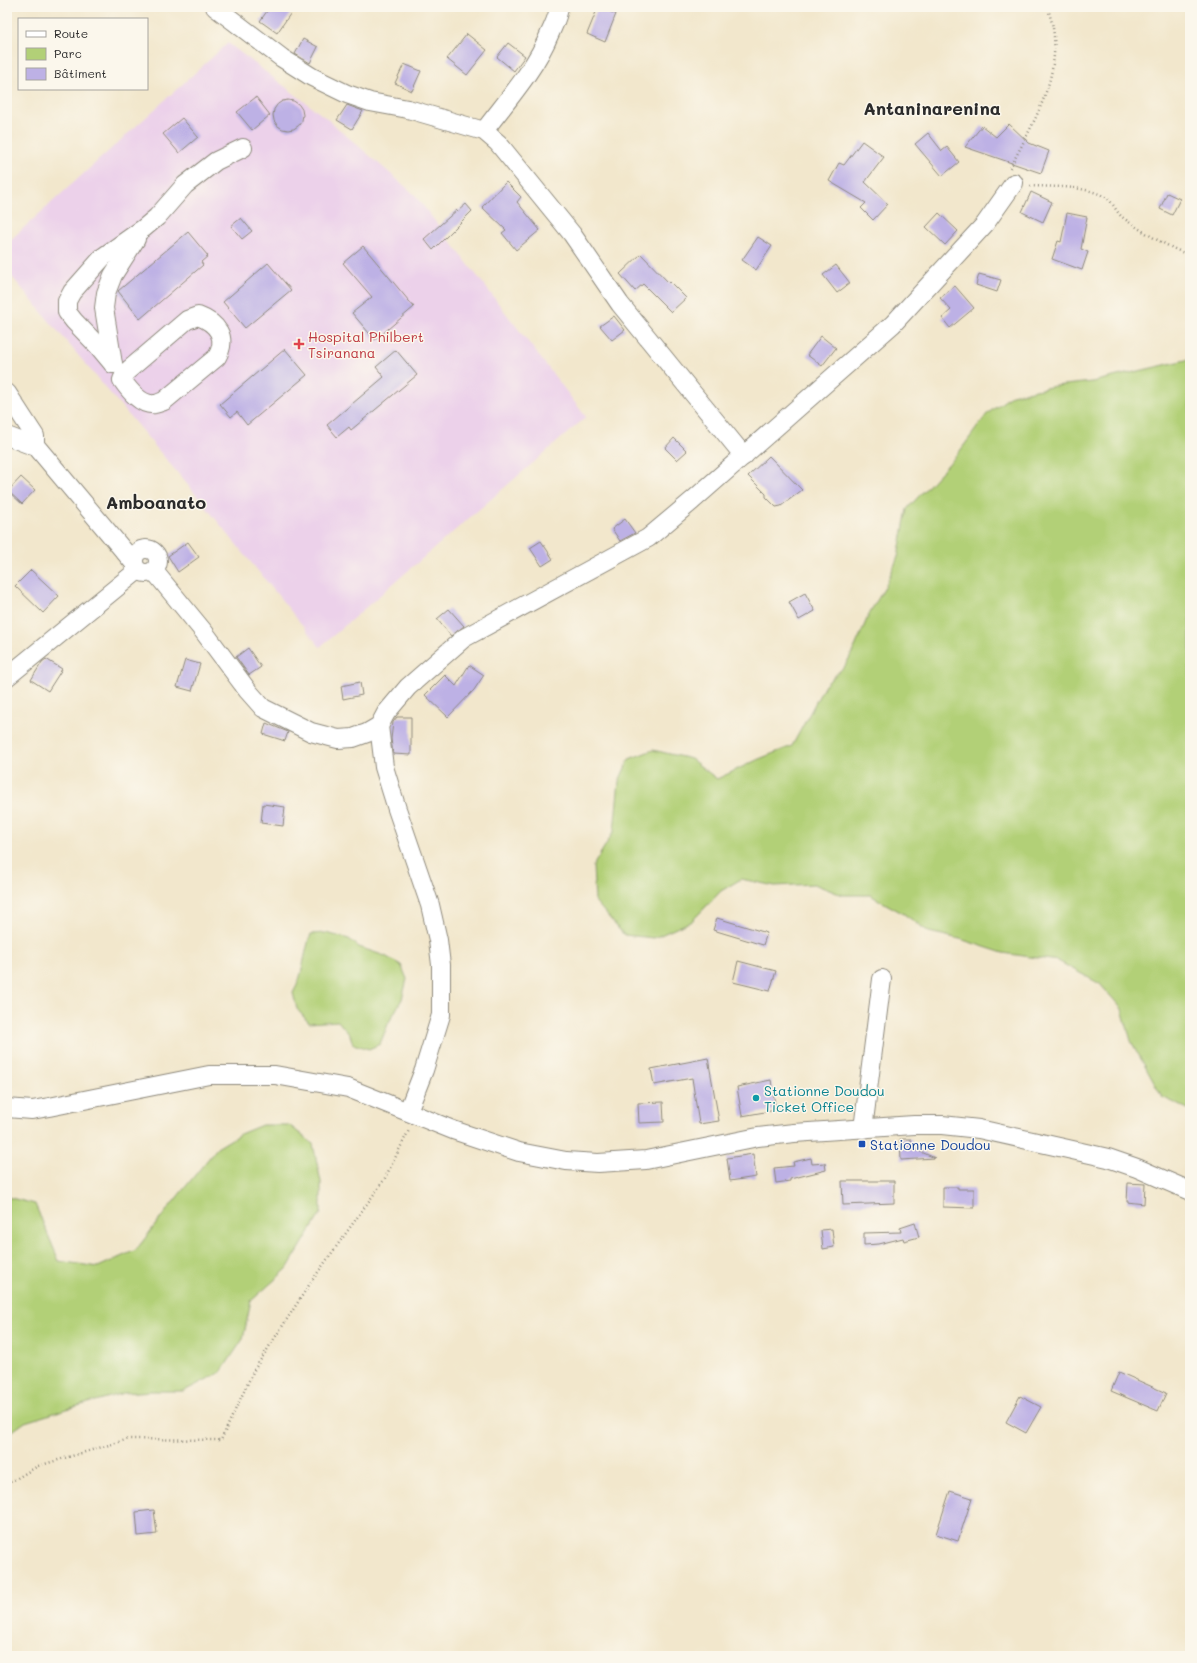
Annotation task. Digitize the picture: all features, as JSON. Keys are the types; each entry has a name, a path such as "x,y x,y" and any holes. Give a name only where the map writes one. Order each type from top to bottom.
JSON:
{"street":[{"path":"215,7 282,58 312,77 347,94 370,102 408,109 484,131 498,143 572,234 620,304 744,456"},
{"path":"484,131 531,70 558,16 558,7"},
{"path":"122,380 125,373 133,365 187,320 198,316 207,319 216,326 222,338 222,349 217,357 164,401 154,405 145,403 134,395 122,380 113,364 74,321 68,312 66,301 72,292 103,257 157,217 185,185 216,161 243,148"},
{"path":"412,1113 441,1014 440,965 438,940 430,905 396,809 384,768 379,726 386,713 408,687 464,638 648,538 744,456 893,324 985,224 1014,183"},
{"path":"113,364 104,308 106,293 113,275 128,250 144,228"},
{"path":"7,393 32,430 35,436 35,444 142,568 204,632 248,691 263,708 311,732 338,739 353,738 379,726"},
{"path":"7,436 28,444 35,444"},
{"path":"7,677 142,568"},
{"path":"863,1129 882,979"},
{"path":"7,1108 32,1110 209,1075 274,1075 348,1088 453,1130 519,1152 566,1162 598,1163 646,1160 758,1138 794,1133 914,1125 942,1125 980,1129 1108,1158 1190,1191"}],"path":[{"path":"1048,7 1053,27 1054,63 1050,83 1006,176 1014,183 1078,189 1108,199 1120,215 1145,232 1190,255"},
{"path":"7,1484 38,1466 129,1440 221,1440 254,1370 311,1282 384,1180 412,1113"}],"shaded area":[{"name":"Hospital Philbert Tsiranana","path":"228,43 326,118 414,194 586,417 320,647 192,490 7,271 7,243"}],"green space":[{"path":"1190,359 1190,1110 1162,1097 1131,1041 1122,1009 1100,984 1058,961 1003,953 960,939 929,932 904,914 870,895 842,895 814,884 775,886 741,879 721,891 692,921 654,938 624,935 595,901 593,866 614,831 619,781 629,759 653,750 691,759 717,779 759,759 792,746 825,685 845,666 870,612 884,589 898,557 907,509 957,455 987,414 1012,395 1055,386 1092,382"},
{"path":"326,933 349,939 359,947 385,956 401,965 407,979 402,999 388,1024 380,1044 369,1049 353,1044 350,1035 338,1021 309,1023 297,1009 293,993 297,986 311,934"},
{"path":"262,1125 289,1125 313,1144 321,1182 321,1213 287,1269 251,1301 243,1339 221,1372 184,1391 124,1393 67,1409 25,1422 7,1435 7,1197 35,1204 59,1261 98,1267 136,1250 217,1148 240,1134"}],"building":[{"path":"270,7 295,7 277,33 260,21"},
{"path":"598,7 616,14 605,42 587,34"},
{"path":"467,34 487,50 467,75 447,59"},
{"path":"303,39 318,47 310,63 295,54"},
{"path":"508,43 525,56 514,71 497,57"},
{"path":"404,64 421,71 412,91 395,83"},
{"path":"256,97 270,115 252,130 237,112"},
{"path":"288,100 299,104 303,115 299,126 288,130 277,126 273,115 277,104"},
{"path":"347,105 363,111 352,129 337,120"},
{"path":"182,118 198,137 179,153 163,134"},
{"path":"1009,124 1029,143 1049,151 1041,173 965,147 982,126 996,137"},
{"path":"928,133 942,151 947,147 959,162 942,176 915,144"},
{"path":"862,141 884,157 865,182 888,204 873,220 861,208 866,203 829,181 839,163 844,165"},
{"path":"506,182 521,197 517,202 540,230 516,250 502,233 506,230 482,207"},
{"path":"1031,192 1052,202 1043,222 1022,212"},
{"path":"1167,193 1180,199 1172,215 1160,209"},
{"path":"466,204 472,211 433,250 424,239"},
{"path":"939,213 958,231 945,245 926,227"},
{"path":"1067,213 1087,217 1081,249 1088,252 1082,270 1052,259 1058,241 1061,242"},
{"path":"241,218 252,231 242,239 231,226"},
{"path":"188,232 208,256 201,262 203,265 140,319 118,291"},
{"path":"758,237 772,246 756,270 742,260"},
{"path":"363,246 414,307 375,340 352,313 372,297 343,263"},
{"path":"641,254 686,298 671,312 643,284 635,291 620,274"},
{"path":"268,263 291,290 245,328 223,302"},
{"path":"836,265 850,283 837,293 823,275"},
{"path":"979,274 1001,280 997,292 976,285"},
{"path":"955,286 974,308 950,328 942,318 951,310 940,298"},
{"path":"614,316 625,330 612,340 600,326"},
{"path":"821,336 836,348 822,366 807,355"},
{"path":"285,349 307,375 247,425 237,412 231,417 220,404"},
{"path":"396,350 417,375 351,430 349,427 337,437 327,425 384,377 376,367"},
{"path":"674,438 687,451 677,460 665,448"},
{"path":"769,456 802,490 781,506 776,507 766,497 766,494 748,476"},
{"path":"21,477 35,490 22,504 8,491"},
{"path":"625,519 635,533 620,541 612,529"},
{"path":"541,541 553,559 542,566 530,548"},
{"path":"188,542 199,557 178,572 168,556"},
{"path":"31,570 59,596 43,613 15,586"},
{"path":"805,593 815,611 799,620 789,602"},
{"path":"449,609 464,626 451,636 437,619"},
{"path":"248,648 261,667 249,675 236,657"},
{"path":"46,659 62,669 48,691 31,680 42,662"},
{"path":"185,660 200,664 192,691 177,687"},
{"path":"469,665 484,675 474,690 448,717 425,695 445,675 456,686"},
{"path":"360,682 362,695 343,699 341,686"},
{"path":"397,717 411,717 411,755 393,754 391,739 393,722"},
{"path":"266,723 288,732 285,741 263,734"},
{"path":"263,804 285,807 283,826 261,823"},
{"path":"717,918 767,933 763,945 713,930"},
{"path":"738,961 776,971 770,991 733,982"},
{"path":"708,1058 719,1121 699,1124 692,1078 654,1085 651,1069"},
{"name":"Stationne Doudou Ticket Office","path":"771,1080 776,1110 742,1116 737,1087"},
{"path":"663,1102 664,1122 639,1123 638,1103"},
{"path":"900,1139 911,1139 912,1148 935,1158 901,1160"},
{"path":"753,1154 756,1177 730,1181 727,1158"},
{"path":"811,1158 812,1164 825,1163 826,1170 790,1179 790,1181 776,1183 774,1168 794,1166 793,1162"},
{"path":"842,1181 894,1181 894,1203 843,1205"},
{"path":"1128,1183 1145,1184 1144,1204 1127,1202"},
{"path":"943,1187 974,1189 974,1208 943,1207"},
{"path":"915,1223 919,1237 904,1241 903,1238 879,1244 864,1245 864,1233 901,1232 900,1228"},
{"path":"832,1229 834,1247 823,1249 821,1230"},
{"path":"1119,1372 1166,1393 1158,1411 1111,1391"},
{"path":"1020,1396 1041,1407 1026,1433 1006,1422"},
{"path":"950,1491 972,1498 958,1541 936,1534"},
{"path":"154,1510 157,1534 138,1536 136,1512"}],"place":[{"name":"Hospital Philbert Tsiranana","path":"299,344"},
{"name":"Stationne Doudou Ticket Office","path":"756,1098"},
{"name":"Stationne Doudou","path":"862,1144"}],"district":[{"name":"Antaninarenina","path":"932,108"},
{"name":"Amboanato","path":"156,502"}]}
